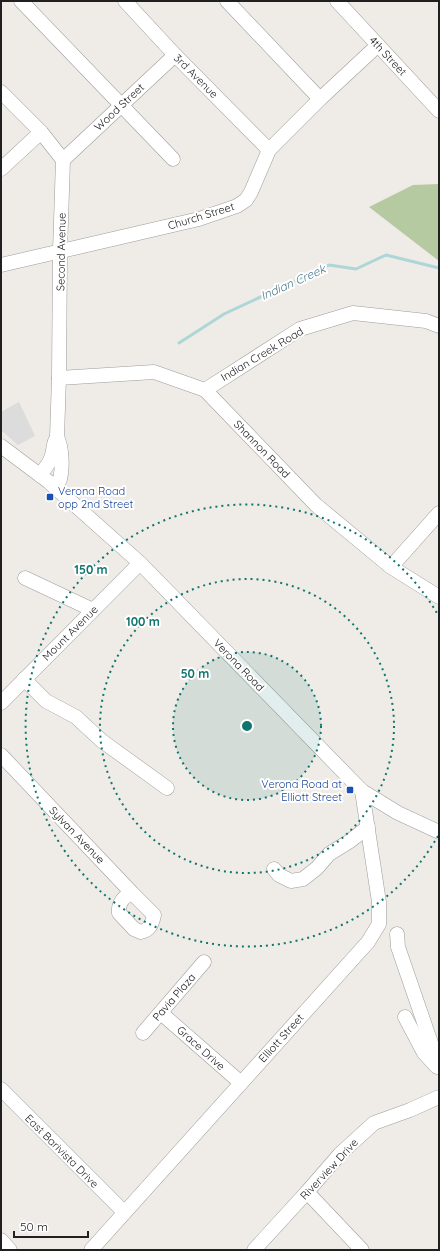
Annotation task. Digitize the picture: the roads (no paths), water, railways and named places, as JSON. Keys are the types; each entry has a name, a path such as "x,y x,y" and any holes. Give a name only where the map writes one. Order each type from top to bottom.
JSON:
{"street":[{"path":"21,1 173,159"},
{"name":"3rd Avenue","path":"125,1 175,55 269,150"},
{"path":"226,1 320,99"},
{"name":"4th Street","path":"337,1 439,111"},
{"name":"Church Street","path":"1,265 199,219 237,206 246,200 251,192 269,150 320,99 378,45"},
{"name":"Wood Street","path":"63,160 175,55"},
{"path":"1,92 41,132 63,160"},
{"path":"1,169 41,132"},
{"name":"Second Avenue","path":"57,437 60,443 62,458 60,478 48,482 47,466 52,456 54,443 57,437 63,160"},
{"name":"Indian Creek Road","path":"205,390 300,330 353,313 426,321 439,326"},
{"name":"Shannon Road","path":"59,378 154,372 205,390 316,505 391,567 439,597"},
{"name":"Verona Road","path":"1,446 48,482 140,563 362,791 398,813 439,832"},
{"path":"391,567 439,512"},
{"name":"Mount Avenue","path":"1,703 140,563"},
{"path":"25,578 93,610"},
{"path":"24,680 46,701 76,718 102,741 167,788"},
{"name":"Sylvan Avenue","path":"1,755 154,915 151,927 146,931 141,932 134,929 119,913 119,908 125,896 132,893"},
{"name":"Elliott Street","path":"91,1250 368,942 379,924 379,902 362,791"},
{"path":"274,869 280,875 291,881 303,879 317,868 329,854 350,841 368,827"},
{"path":"397,934 398,947 439,1067"},
{"name":"Pavia Plaza","path":"143,1033 204,962"},
{"name":"Grace Drive","path":"161,1013 241,1083"},
{"path":"405,1017 424,1053 439,1067"},
{"name":"East Barivista Drive","path":"1,1089 124,1212"},
{"name":"Riverview Drive","path":"254,1250 340,1154 374,1123 410,1110 439,1097"},
{"path":"307,1192 362,1250"},
{"path":"1,1240 10,1250"}],"waterway":[{"name":"Indian Creek","path":"179,343 224,314 329,265 356,269 386,255 439,268"}],"place":[{"name":"Verona Road opp 2nd Street","path":"50,497"},
{"name":"Verona Road at Elliott Street","path":"350,790"}]}
